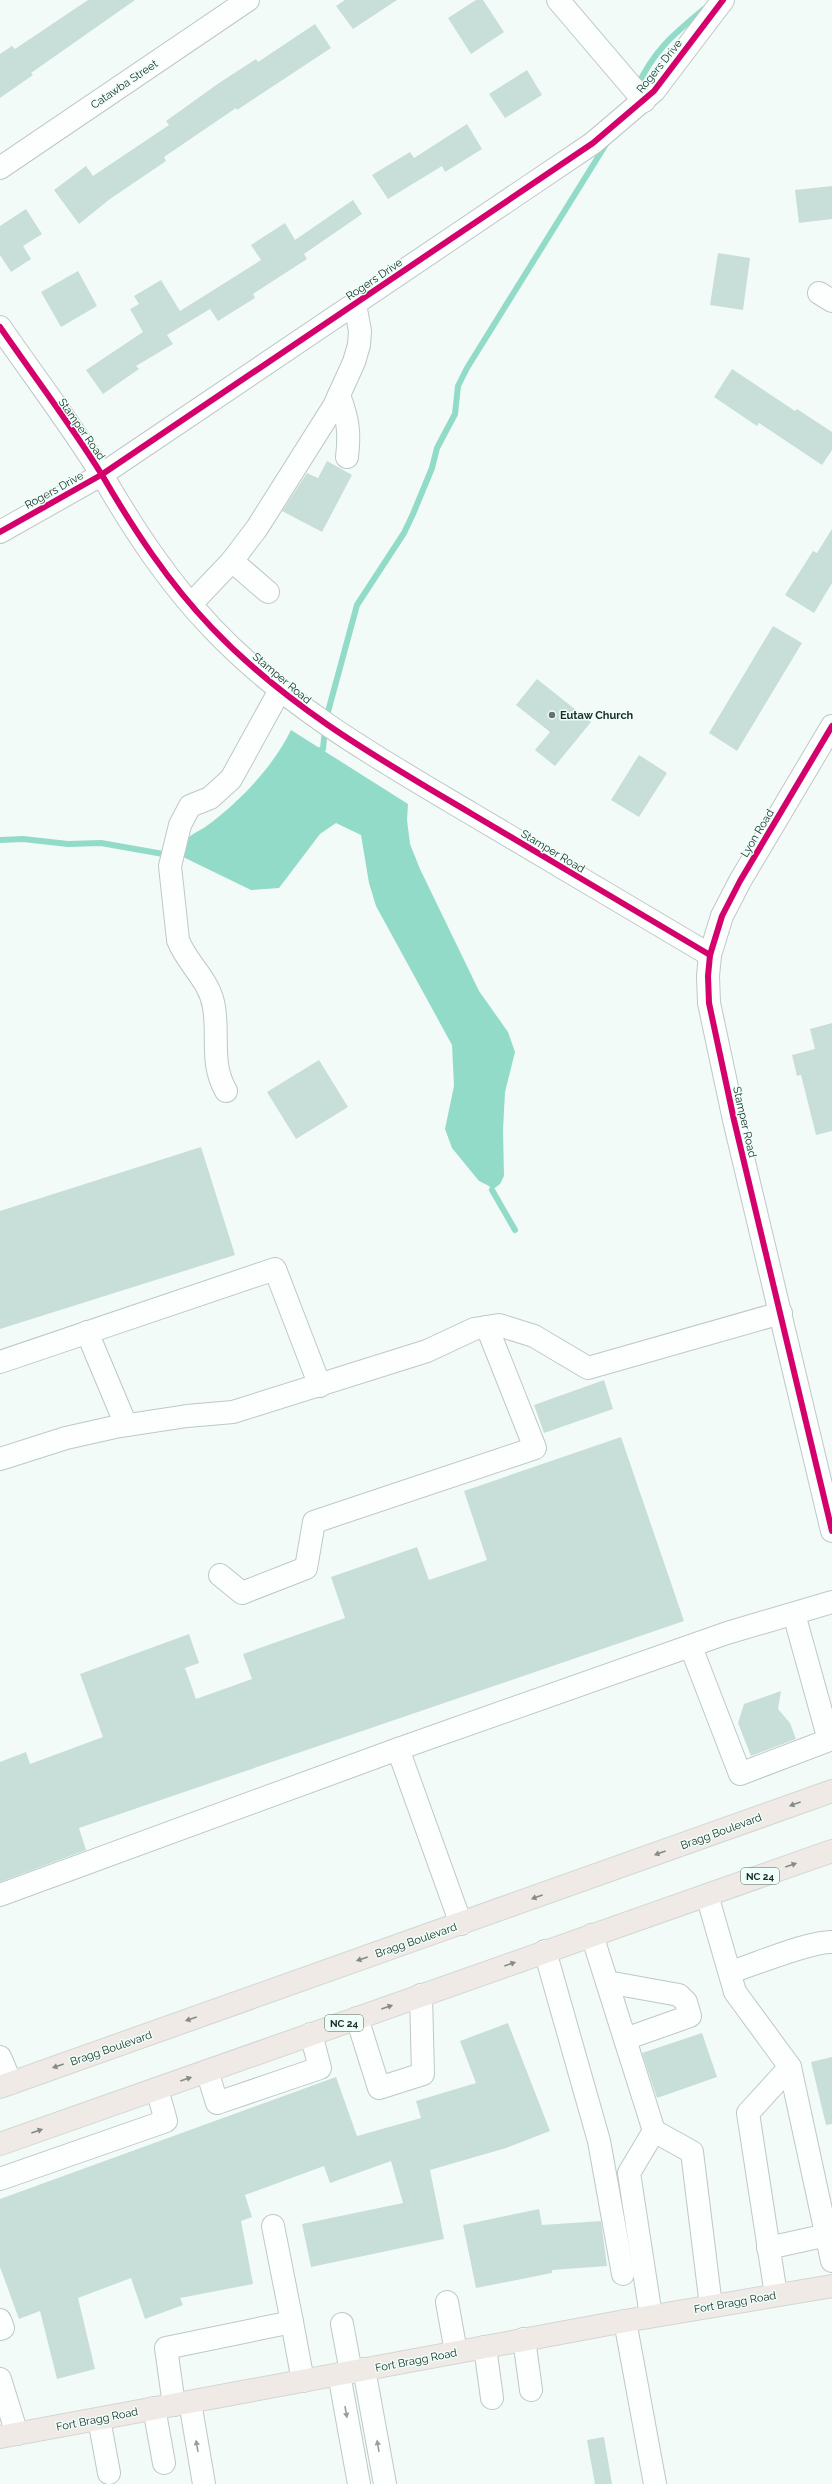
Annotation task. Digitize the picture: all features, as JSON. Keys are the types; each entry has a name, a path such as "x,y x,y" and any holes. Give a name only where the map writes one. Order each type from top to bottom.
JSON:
{"main road":[{"name":"Bragg Boulevard","path":"5,2085 832,1791"},
{"name":"NC 24","path":"0,2144 832,1851"},
{"name":"Fort Bragg Road","path":"8,2435 652,2316 832,2286"}],"street":[{"name":"Catawba Street","path":"0,168 248,0"},
{"path":"558,0 644,101"},
{"name":"Rogers Drive","path":"0,532 101,475 593,143 644,101 722,0"},
{"path":"191,604 232,561 257,528 339,395 359,345 360,330 355,304"},
{"name":"Stamper Road","path":"0,327 101,475 137,536 168,578 212,628 280,690 359,748 710,955 709,1002 734,1120 832,1531"},
{"path":"339,395 346,415 350,434 346,457"},
{"path":"232,561 268,592"},
{"path":"226,1091 218,1076 214,1006 209,989 182,951 178,940 170,866 180,825 190,806 210,798 231,779 280,690"},
{"name":"Lyon Road","path":"710,955 722,916 740,881 832,726"},
{"path":"0,1362 275,1269 320,1386"},
{"path":"0,1459 66,1438 126,1425 187,1416 233,1412 320,1386 427,1351 474,1330 487,1327 499,1325 534,1336 588,1368 781,1313"},
{"path":"220,1575 242,1593 306,1568 314,1522 536,1448 487,1327"},
{"path":"87,1332 126,1425"},
{"path":"0,1894 398,1749 727,1633 832,1602"},
{"path":"691,1646 740,1774 829,1740 794,1614"},
{"path":"398,1749 461,1924"},
{"path":"707,1895 735,1992 790,2067 829,2235 832,2261"},
{"path":"592,1935 654,2132 692,2152 711,2306"},
{"path":"730,1972 808,1946 824,1942 832,1942"},
{"path":"545,1951 599,2141 624,2274"},
{"path":"607,1982 679,1995 686,2002 690,2016 625,2039"},
{"path":"357,2018 379,2088 423,2074 421,1995"},
{"path":"207,2071 217,2103 320,2068 311,2034"},
{"path":"0,2056 5,2085"},
{"path":"776,2295 748,2113 790,2067"},
{"path":"0,2179 166,2121 156,2089"},
{"path":"652,2316 629,2173 654,2132"},
{"path":"609,2193 631,2187"},
{"path":"273,2226 302,2381"},
{"path":"768,2248 829,2235"},
{"path":"447,2302 456,2352"},
{"path":"0,2320 3,2328 0,2329"},
{"path":"625,2321 655,2484"},
{"path":"204,2484 173,2405 166,2348 292,2322"},
{"path":"342,2324 352,2372 385,2484"},
{"path":"524,2340 530,2390"},
{"path":"485,2347 492,2398"},
{"path":"352,2372 359,2484"},
{"path":"0,2381 8,2435"},
{"path":"164,2463 173,2405"},
{"path":"98,2418 108,2473"}],"shaded area":[{"path":"291,730 408,804 407,820 410,844 420,869 479,991 508,1032 515,1052 505,1092 503,1130 504,1176 500,1184 492,1190 489,1186 479,1181 452,1148 445,1129 454,1086 452,1045 376,906 369,883 361,835 336,823 320,834 279,888 251,890 179,855 186,841 192,835 206,827 224,813 257,780 276,756"}],"building":[{"path":"88,0 135,0 31,73 33,75 0,98 0,54 12,46 15,49"},
{"path":"345,0 397,0 353,29 336,6"},
{"path":"476,0 483,0 504,32 471,54 448,18"},
{"path":"315,24 331,48 237,110 236,108 164,157 166,161 110,199 79,224 54,190 86,166 93,176 169,125 166,121 219,83 256,59 258,62"},
{"path":"527,70 542,95 505,118 489,94"},
{"path":"467,124 482,149 445,172 442,166 388,199 372,175 410,152 414,158"},
{"path":"832,186 832,219 799,223 795,190"},
{"path":"353,200 362,214 304,254 307,259 253,294 255,298 218,321 210,309 167,335 173,344 136,366 139,369 103,394 86,370 143,332 130,309 139,304 134,296 161,280 180,311 261,260 251,245 285,223 295,240"},
{"path":"26,209 42,234 23,246 31,259 11,272 0,255 0,226"},
{"path":"718,253 750,258 743,310 710,305"},
{"path":"78,271 97,306 61,327 41,292"},
{"path":"732,369 795,411 797,409 832,432 832,450 822,465 759,423 757,426 714,397"},
{"path":"327,461 352,475 322,532 282,511 307,473 318,478"},
{"path":"832,529 832,583 814,613 785,595 813,551 817,553"},
{"path":"773,626 802,643 737,751 709,733"},
{"path":"537,679 591,722 555,766 535,750 550,732 516,705"},
{"path":"639,755 667,773 639,817 611,800"},
{"path":"832,1023 832,1131 816,1135 801,1075 797,1076 792,1055 815,1049 810,1029"},
{"path":"319,1060 348,1107 296,1139 267,1092"},
{"path":"201,1147 235,1255 0,1329 0,1211"},
{"path":"604,1380 613,1409 544,1433 534,1405"},
{"path":"621,1437 684,1621 79,1828 86,1850 0,1882 0,1762 26,1752 30,1764 103,1737 80,1674 189,1634 199,1663 185,1668 196,1699 252,1679 243,1654 345,1618 331,1577 417,1547 429,1580 487,1560 464,1491"},
{"path":"781,1691 778,1709 790,1723 796,1739 751,1756 738,1723 744,1704"},
{"path":"508,2023 550,2131 506,2148 430,2170 444,2239 311,2267 302,2224 403,2203 391,2161 330,2183 324,2166 245,2195 252,2217 241,2221 253,2284 180,2298 183,2305 145,2319 131,2278 78,2298 95,2369 57,2379 40,2311 19,2319 0,2267 0,2199 336,2077 357,2136 421,2118 416,2101 476,2083 460,2041"},
{"path":"702,2033 717,2077 657,2098 642,2053"},
{"path":"832,2057 832,2124 826,2125 811,2062"},
{"path":"539,2209 542,2225 601,2221 607,2266 552,2270 552,2273 476,2288 463,2225"},
{"path":"604,2437 612,2484 595,2484 587,2440"}],"waterway":[{"path":"637,87 650,63 658,53 674,35 704,9"},
{"path":"326,719 357,605 404,533 413,514 432,468 437,448 455,414 458,386 467,368 608,141"},
{"path":"315,752 323,749 325,728"},
{"path":"0,840 23,839 68,844 101,843 169,855"},
{"path":"492,1190 515,1230"}],"cycle path":[{"path":"0,532 101,475 593,143 654,91 723,0"},
{"path":"0,327 78,438 126,516 166,574 212,628 271,683 335,730 369,752 710,955"},
{"path":"832,726 740,881 722,916 710,955 708,976 709,1003 734,1120 832,1531"}],"place":[{"name":"Eutaw Church","path":"552,715"}]}
